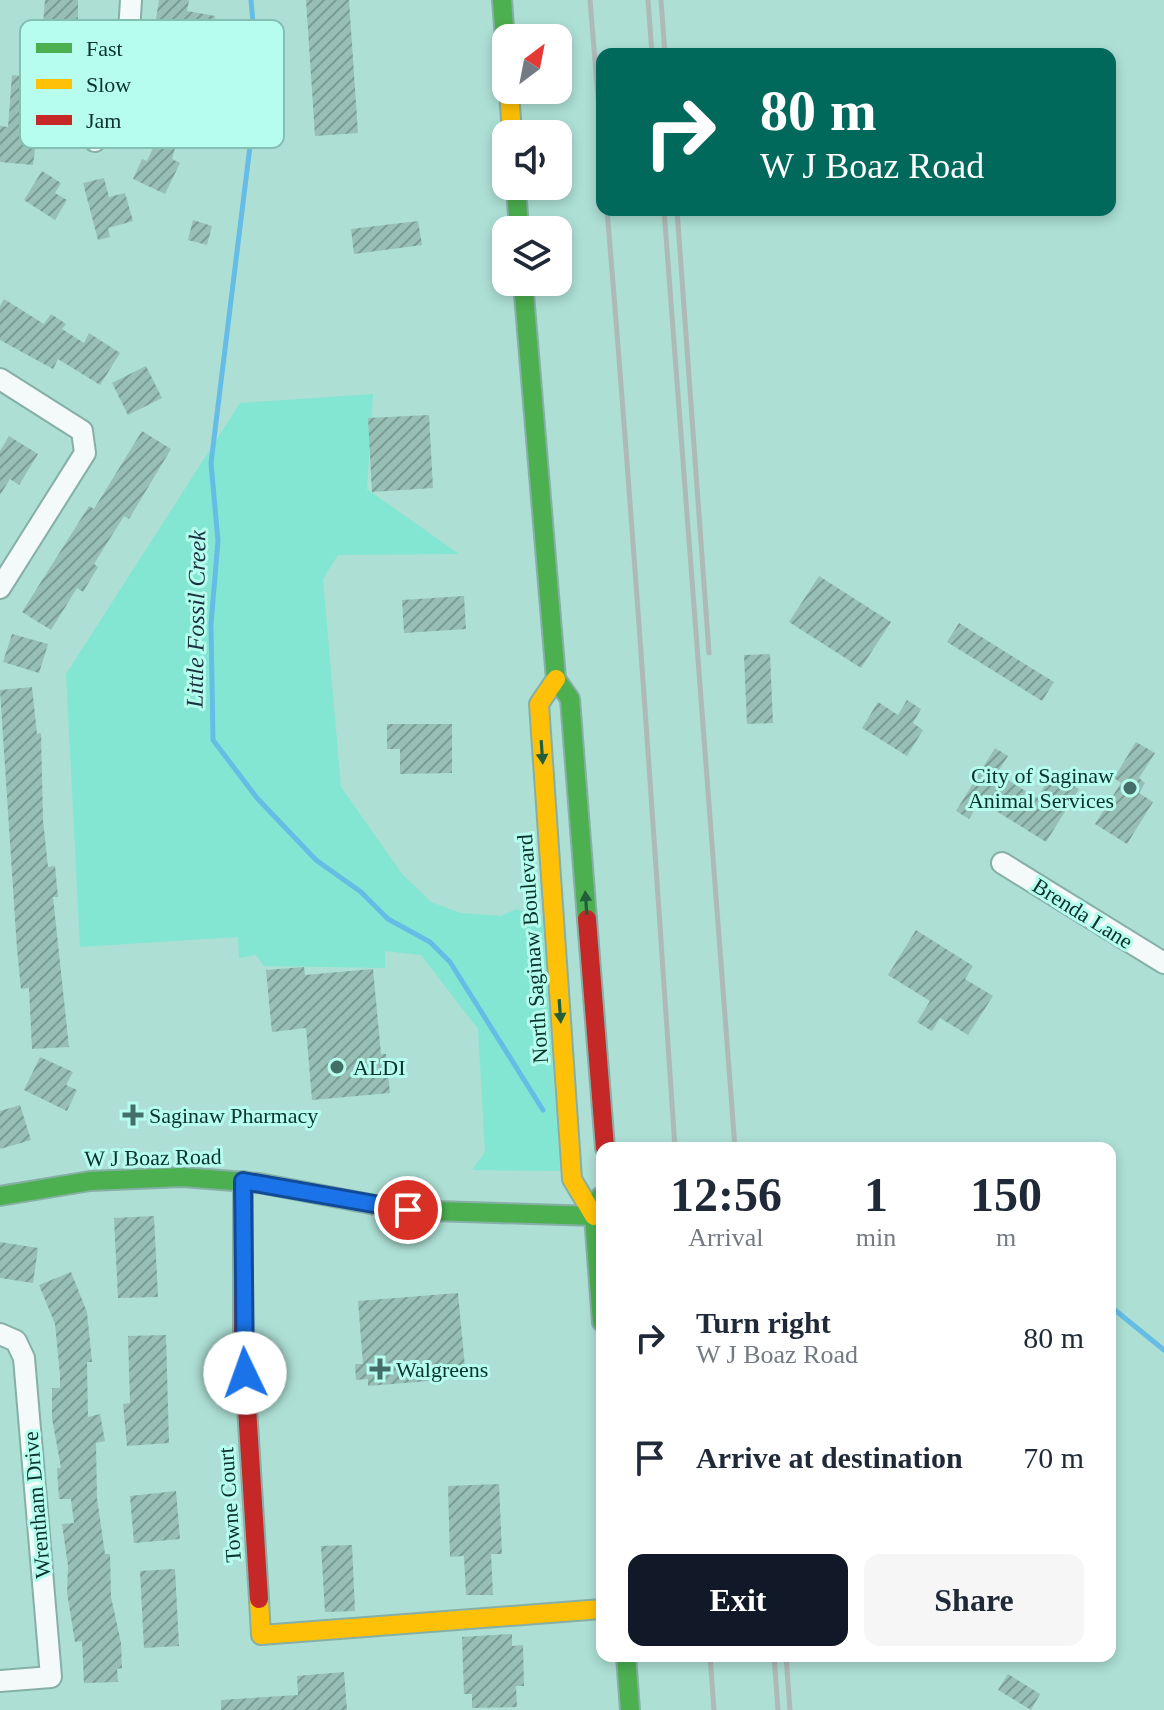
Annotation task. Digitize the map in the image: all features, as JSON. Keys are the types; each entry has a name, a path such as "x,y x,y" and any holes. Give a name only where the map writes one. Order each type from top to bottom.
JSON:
{"main road":[{"path":"502,0 504,24"},
{"name":"North Saginaw Boulevard","path":"524,296 556,679 570,699 605,1142"},
{"name":"North Saginaw Boulevard","path":"556,679 539,704 547,828 572,1179 594,1216"},
{"name":"W J Boaz Road","path":"0,1196 115,1178 243,1181 373,1206 439,1214 594,1216"},
{"name":"Towne Court","path":"243,1181 243,1344 261,1635 596,1609"},
{"name":"North Saginaw Boulevard","path":"596,1210 596,1242"},
{"path":"626,1662 630,1710"}],"street":[{"path":"130,20 131,0"},
{"path":"0,379 82,431 86,440 85,453 0,588"},
{"name":"Brenda Lane","path":"1002,863 1164,963"},
{"name":"Wrentham Drive","path":"0,1681 51,1677 24,1358 20,1346 5,1336"}],"green space":[{"path":"373,394 367,489 459,554 338,555 323,579 341,787 403,875 431,902 461,913 501,916 516,909 542,916 560,1171 472,1170 485,1152 478,1029 421,955 385,951 385,968 264,966 256,955 239,958 238,937 80,947 66,674 240,403"}],"building":[{"path":"45,0 78,0 78,20 43,20"},
{"path":"159,0 189,0 187,11 215,16 214,20 156,20"},
{"path":"306,0 349,0 358,133 315,136"},
{"path":"12,75 20,76 20,148 35,148 33,165 0,162 0,126 8,127"},
{"path":"153,148 175,148 172,159 180,163 165,194 133,179 142,159 147,161"},
{"path":"42,171 61,183 55,193 67,200 55,220 24,200"},
{"path":"104,178 109,197 125,193 133,221 108,228 110,237 98,240 83,183"},
{"path":"193,220 212,226 207,245 188,240"},
{"path":"418,221 422,245 354,254 351,229"},
{"path":"4,299 44,324 51,314 66,324 62,329 84,343 89,333 120,353 100,385 58,359 53,369 0,340 0,306"},
{"path":"146,366 162,398 128,415 112,383"},
{"path":"429,415 433,488 372,492 368,418"},
{"path":"142,431 171,449 129,519 124,516 94,564 98,567 83,592 77,588 51,630 22,612 89,506 94,509"},
{"path":"9,436 38,454 19,485 10,479 0,495 0,451"},
{"path":"819,576 891,622 861,668 789,622"},
{"path":"464,596 466,629 404,633 402,600"},
{"path":"959,623 1054,682 1042,701 947,642"},
{"path":"12,634 48,644 39,673 3,662"},
{"path":"770,654 773,723 747,724 744,655"},
{"path":"32,687 37,734 41,733 43,820 48,867 55,866 58,897 53,897 69,1047 32,1049 29,988 21,989 17,949 0,690"},
{"path":"907,700 921,709 913,723 923,730 907,756 862,728 878,702 898,715"},
{"path":"387,724 452,724 452,773 400,774 400,749 387,749"},
{"name":"City of Saginaw Animal Services","path":"1136,742 1155,753 1139,778 1145,783 1139,793 1153,802 1127,844 1095,824 1121,783 1114,778"},
{"path":"995,748 1008,756 997,773 1037,798 1053,773 1079,789 1046,842 980,801 969,819 956,811"},
{"path":"916,930 973,966 965,979 993,996 968,1035 940,1018 932,1031 917,1022 930,1001 888,975"},
{"path":"304,967 305,975 373,969 381,1054 386,1054 390,1093 312,1100 306,1028 272,1032 266,970"},
{"path":"40,1057 73,1072 66,1085 77,1090 67,1111 24,1090"},
{"path":"20,1105 31,1140 0,1149 0,1111"},
{"path":"154,1216 158,1297 118,1298 114,1218"},
{"path":"0,1242 38,1248 33,1283 0,1278"},
{"path":"71,1272 87,1312 92,1362 87,1362 88,1417 100,1414 105,1441 96,1443 97,1498 105,1554 110,1554 111,1597 121,1643 122,1668 117,1669 118,1682 84,1683 82,1641 75,1642 67,1593 68,1566 62,1524 74,1523 71,1499 59,1499 57,1468 61,1468 52,1418 52,1388 60,1388 60,1375 55,1324 39,1285"},
{"name":"Walgreens","path":"458,1293 466,1378 368,1386 368,1379 356,1380 355,1364 363,1364 358,1301"},
{"path":"166,1335 169,1443 127,1446 123,1404 130,1403 128,1336"},
{"path":"499,1484 502,1554 491,1554 493,1595 466,1595 464,1556 450,1557 448,1486"},
{"path":"176,1491 180,1539 134,1543 130,1496"},
{"path":"352,1545 355,1611 325,1612 321,1546"},
{"path":"175,1569 179,1646 144,1648 140,1571"},
{"path":"512,1634 512,1646 523,1645 524,1686 516,1686 517,1707 472,1708 472,1694 464,1694 462,1637"},
{"path":"344,1672 347,1710 221,1710 221,1700 298,1695 297,1676"},
{"path":"1008,1674 1040,1694 1031,1710 998,1690"}],"waterway":[{"name":"Little Fossil Creek","path":"251,0 253,20"},
{"name":"Little Fossil Creek","path":"250,148 211,463 218,541 211,624 213,740 257,798 316,860 361,892 388,919 430,942 450,962 543,1110"},
{"name":"Little Fossil Creek","path":"1116,1311 1164,1350"}],"railway":[{"path":"590,0 596,72"},
{"path":"648,0 652,48"},
{"path":"661,0 665,48"},
{"path":"607,216 675,1142"},
{"path":"664,216 735,1142"},
{"path":"677,216 709,653"},
{"path":"710,1662 714,1710"},
{"path":"774,1662 778,1710"},
{"path":"786,1662 790,1710"}],"traffic: fast":[{"path":"502,0 504,24"},
{"path":"517,200 518,216"},
{"path":"524,296 556,679 570,699 587,919"},
{"path":"0,1196 90,1181 182,1177 259,1183 402,1210 594,1216"},
{"path":"596,1210 596,1242"},
{"path":"626,1662 630,1710"}],"traffic: slow":[{"path":"510,104 511,120"},
{"path":"556,679 539,704 572,1179 594,1216"},
{"path":"259,1599 261,1635 596,1609"}],"traffic: jam":[{"path":"587,919 605,1142"},
{"path":"243,1181 243,1344 259,1599"}],"place":[{"name":"City of Saginaw Animal Services","path":"1130,788"},
{"name":"ALDI","path":"337,1067"},
{"name":"Saginaw Pharmacy","path":"133,1115"},
{"name":"Walgreens","path":"380,1369"}],"route":[{"path":"245,1373 243,1181 408,1210"}]}
